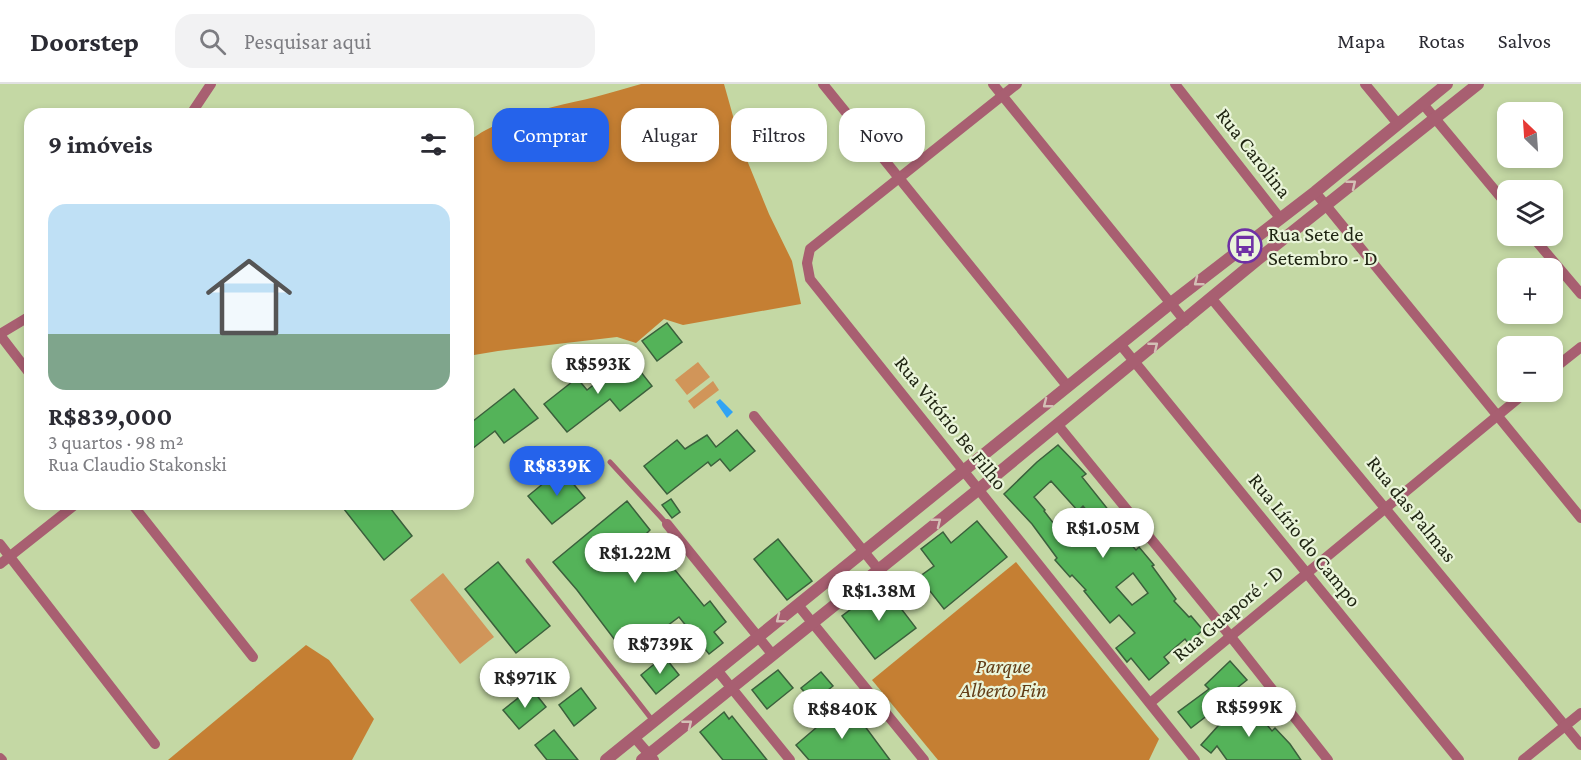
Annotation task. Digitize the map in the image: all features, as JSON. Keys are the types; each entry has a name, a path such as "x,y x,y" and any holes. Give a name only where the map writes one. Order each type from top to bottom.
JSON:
{"street":[{"path":"195,108 210,84"},
{"path":"823,84 1068,387"},
{"path":"993,84 1185,321"},
{"path":"898,177 1017,84"},
{"name":"Rua Carolina","path":"1175,84 1280,218"},
{"path":"1365,84 1398,124"},
{"path":"606,760 1171,303 1315,192 1447,84"},
{"path":"634,737 648,758 772,654 979,489 1257,260 1478,84"},
{"path":"1423,104 1497,193"},
{"name":"Rua Vitório Be Filho","path":"898,177 810,249 807,263 810,279 1196,760"},
{"path":"1315,192 1581,518"},
{"path":"1245,246 1257,260"},
{"path":"1540,246 1581,294"},
{"name":"Rua das Palmas","path":"1212,299 1581,746"},
{"path":"24,320 0,335 24,366"},
{"name":"Rua Lírio do Campo","path":"1120,344 1459,760"},
{"path":"1563,361 1581,347"},
{"name":"Rua Guaporé - D","path":"1150,703 1513,402"},
{"path":"754,416 878,569"},
{"path":"1057,424 1328,760"},
{"path":"0,564 68,510"},
{"path":"137,510 253,657"},
{"path":"667,524 772,654"},
{"path":"894,527 910,544"},
{"path":"0,544 155,744"},
{"path":"798,605 924,760"},
{"path":"717,670 790,760"},
{"path":"1523,760 1581,713"}],"lane":[{"path":"610,462 667,524"},
{"path":"528,561 653,721"}],"shaded area":[{"path":"698,362 710,377 687,395 675,380"},
{"path":"713,381 719,390 694,409 688,401"},
{"path":"443,573 494,637 460,664 410,600"}],"green space":[{"path":"641,84 724,84 731,109 731,162 748,162 769,214 792,261 801,304 683,325 664,319 636,343 617,337 474,355 474,138 492,127 492,162 609,162 609,108 549,108"},
{"name":"Parque Alberto Fin","path":"1016,562 1159,739 1149,760 938,760 872,680"},
{"path":"306,645 329,660 374,719 352,760 168,760"}],"water":[{"path":"720,399 733,412 727,418 716,402"}],"building":[{"path":"667,323 682,342 657,361 642,341"},
{"path":"629,357 652,386 620,411 610,399 567,432 544,404 577,378 587,390"},
{"path":"514,389 538,418 504,443 495,431 474,447 474,420"},
{"path":"737,430 755,451 730,471 720,459 711,466 708,462 667,494 644,466 677,440 685,449 707,435 716,447"},
{"path":"1058,445 1086,474 1082,477 1110,512 1114,509 1128,525 1120,532 1136,550 1139,547 1154,565 1152,566 1176,599 1174,601 1203,630 1188,643 1185,639 1164,657 1169,663 1149,680 1131,658 1127,662 1116,648 1135,633 1119,615 1110,623 1084,591 1086,590 1055,560 1057,558 1032,524 1004,494","holes":["1051,481 1078,511 1083,506 1097,522 1071,546 1034,497","1133,573 1148,593 1132,605 1116,587"]},
{"path":"561,469 585,498 552,524 528,496"},
{"path":"671,499 680,512 672,518 662,505"},
{"path":"627,501 650,530 646,534 704,606 710,601 726,622 714,632 723,643 709,654 679,617 627,656 553,562"},
{"path":"345,510 392,510 412,536 384,560"},
{"path":"977,521 1007,557 944,609 919,577 934,566 921,549 943,532 951,543"},
{"path":"778,539 812,581 787,600 754,559"},
{"path":"498,562 550,626 516,653 465,589"},
{"path":"883,585 916,628 875,659 842,616"},
{"path":"664,656 679,675 656,694 641,675"},
{"path":"1230,661 1247,680 1237,688 1239,691 1191,728 1178,712 1209,689 1205,685"},
{"path":"778,670 793,688 767,709 752,690"},
{"path":"821,672 833,686 813,702 801,688"},
{"path":"531,688 546,707 519,729 503,710"},
{"path":"581,688 596,708 574,726 559,705"},
{"path":"1244,697 1272,731 1275,728 1290,744 1301,760 1227,760 1217,746 1211,753 1201,745"},
{"path":"845,703 890,760 809,760 796,745"},
{"path":"724,712 729,719 732,716 767,760 723,760 700,732"},
{"path":"554,730 578,760 547,760 535,745"}],"place":[{"name":"Rua Sete de Setembro - D","path":"1245,246"}]}
